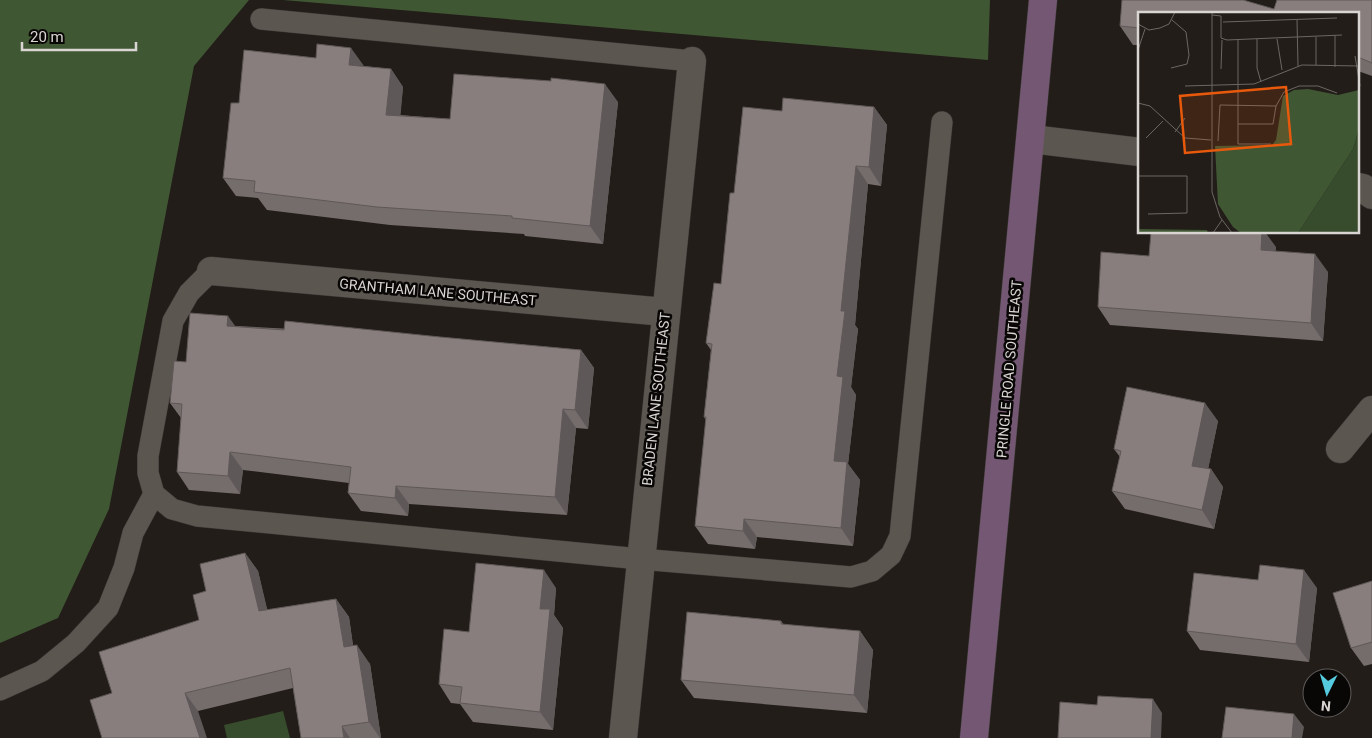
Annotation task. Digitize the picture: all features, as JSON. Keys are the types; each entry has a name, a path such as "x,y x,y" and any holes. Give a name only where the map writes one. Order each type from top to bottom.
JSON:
{"main road":[{"name":"PRINGLE ROAD SOUTHEAST","path":"974,738 1043,0"}],"street":[{"name":"BRADEN LANE SOUTHEAST","path":"623,738 692,61"},
{"path":"1031,139 1138,152"},
{"path":"1360,187 1372,195"},
{"name":"GRANTHAM LANE SOUTHEAST","path":"211,271 665,312"},
{"path":"1340,448 1372,410"}],"lane":[{"path":"261,19 692,61"},
{"path":"211,271 189,293 173,321 148,456 148,474 154,494 172,509 197,516 640,559 851,577 872,571 890,555 900,536 942,122"},
{"path":"0,690 42,671 76,643 108,608 124,568 134,533 154,494"}],"green space":[{"path":"0,0 249,0 194,66 109,509 58,618 0,643"},
{"path":"283,0 990,0 988,60"},
{"path":"283,711 290,738 227,738 224,725"}],"building":[{"path":"1122,0 1243,0 1274,9 1277,0 1372,0 1372,63 1360,58 1360,12 1138,12 1138,28 1120,26"},
{"path":"317,44 351,48 349,65 391,69 386,115 450,119 454,74 551,81 551,78 605,84 590,226 512,218 512,216 377,207 254,192 255,181 223,178 231,103 239,103 244,50 316,58"},
{"path":"783,98 874,107 869,167 856,166 841,311 845,311 837,376 843,377 834,461 847,462 841,528 744,519 743,531 695,526 712,344 706,343 714,283 721,284 730,193 734,193 743,107 782,111"},
{"path":"1151,234 1262,234 1261,250 1315,254 1311,323 1098,307 1101,252 1149,256"},
{"path":"190,313 228,316 227,326 284,330 285,321 581,350 575,410 563,409 555,497 396,486 395,498 348,493 351,467 230,452 228,476 177,472 182,404 170,403 174,361 186,362"},
{"path":"1127,387 1205,403 1192,466 1211,469 1202,510 1112,491 1121,451 1114,449"},
{"path":"245,553 259,611 336,599 344,647 357,645 369,722 342,726 344,738 301,738 290,668 185,693 200,738 102,738 90,700 112,693 99,652 199,620 193,595 206,591 200,564"},
{"path":"476,563 544,570 540,609 550,609 540,712 460,703 462,687 439,684 444,629 469,632"},
{"path":"1260,565 1304,570 1296,644 1187,631 1194,573 1258,580"},
{"path":"1372,581 1372,642 1351,648 1333,593"},
{"path":"687,612 781,621 781,624 860,631 854,695 681,680"},
{"path":"1098,696 1153,699 1151,738 1058,738 1060,702 1097,705"},
{"path":"1226,707 1294,714 1292,738 1222,738"}]}
